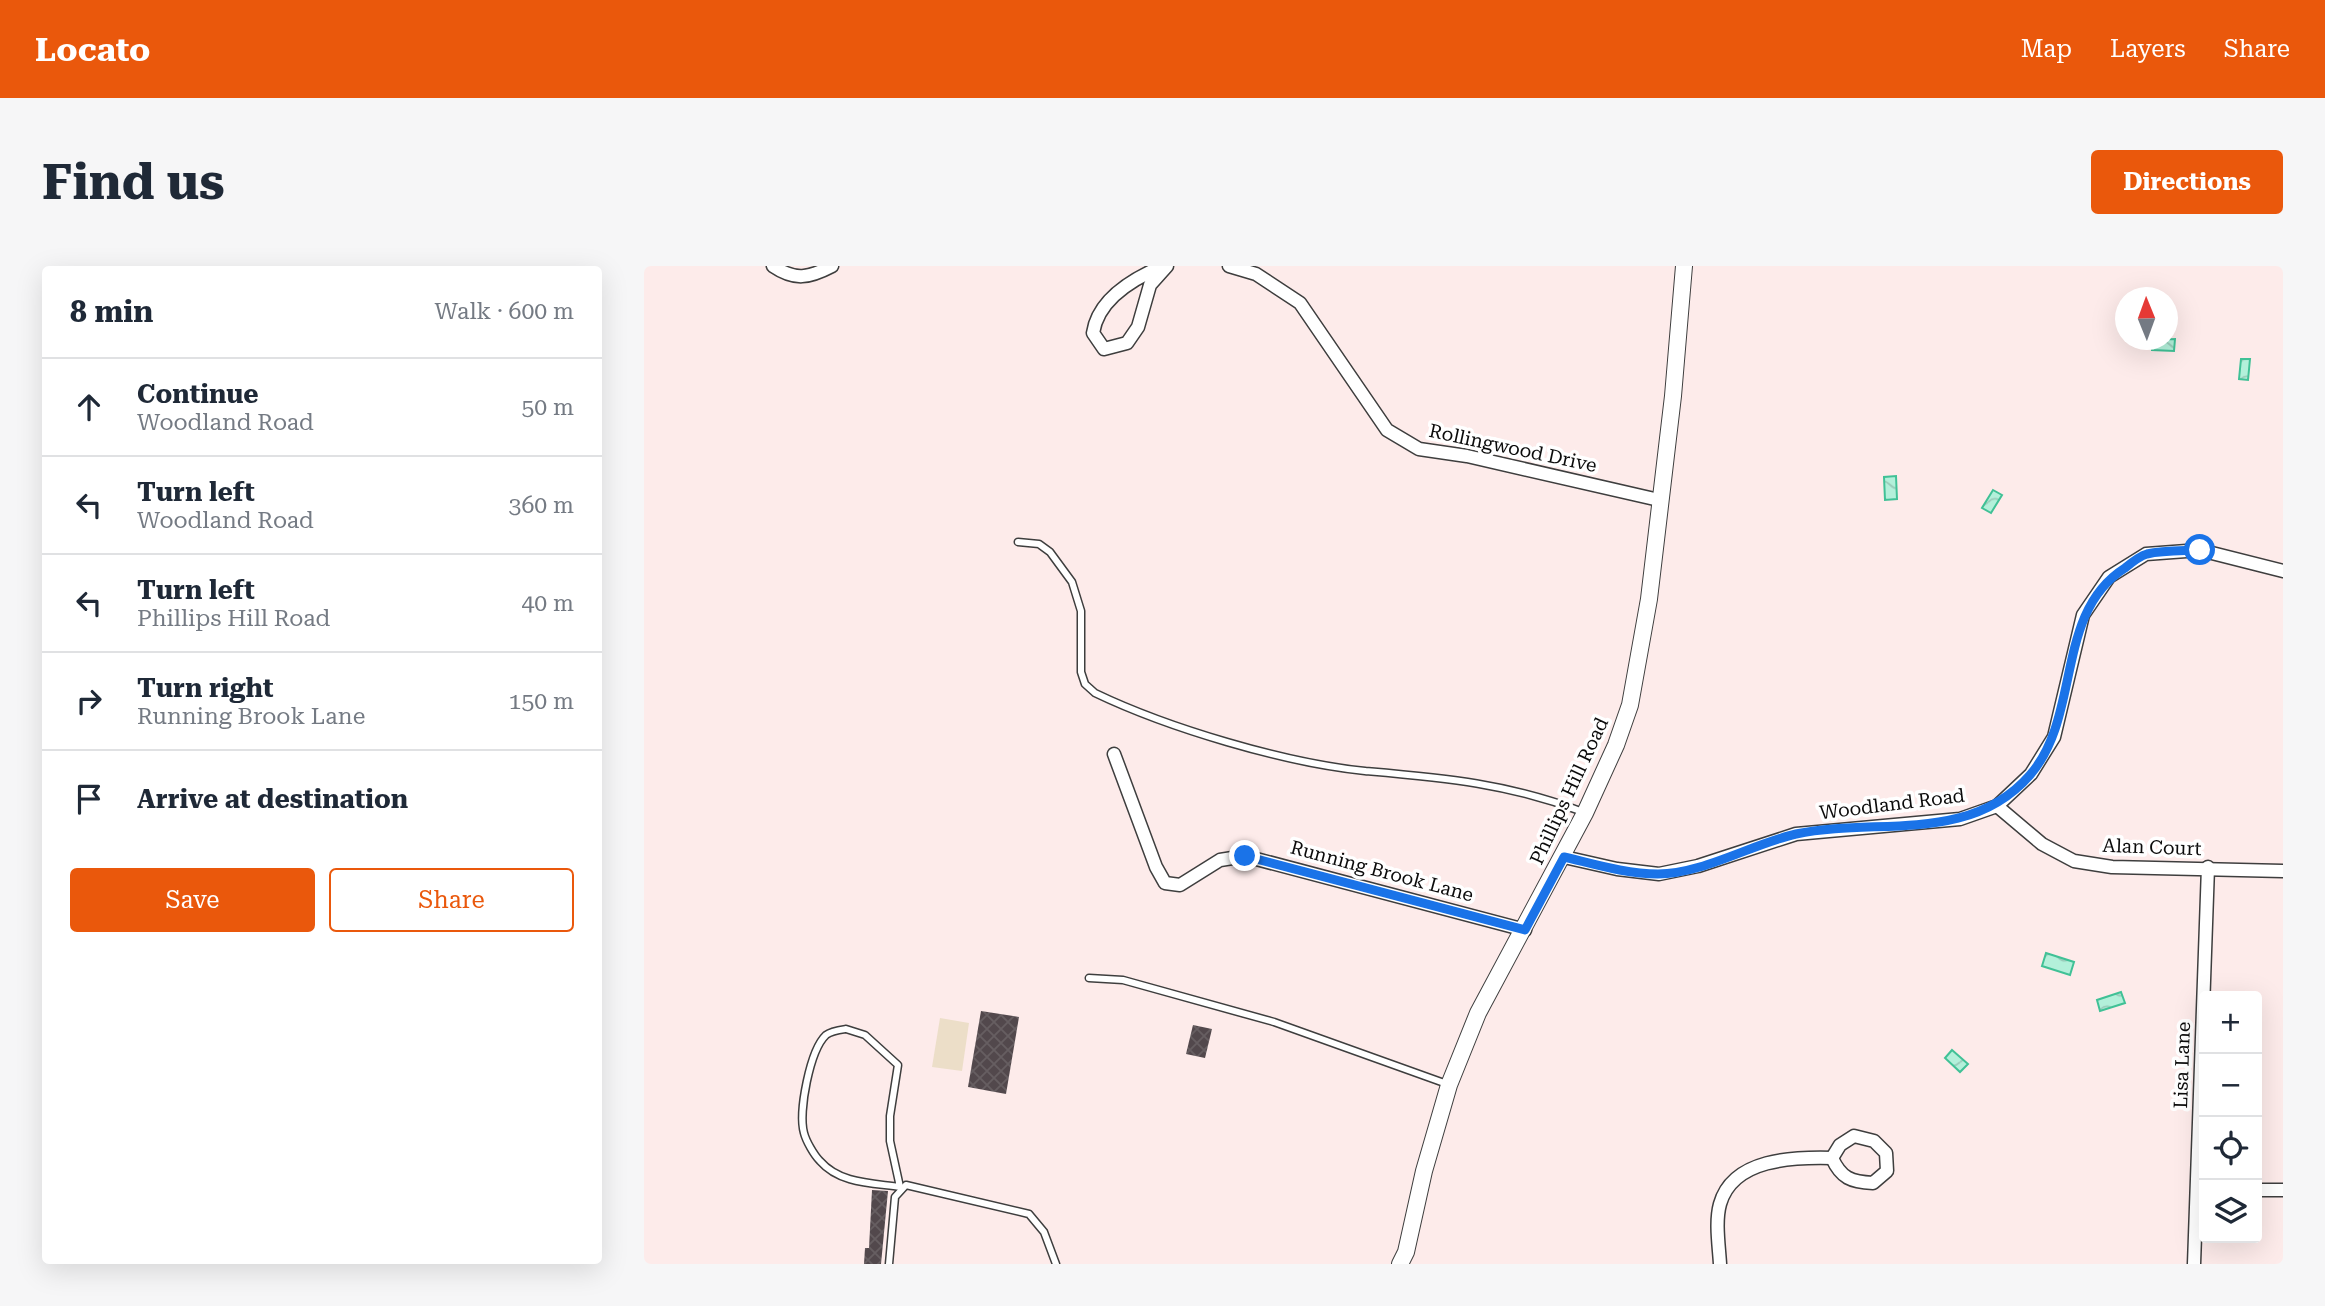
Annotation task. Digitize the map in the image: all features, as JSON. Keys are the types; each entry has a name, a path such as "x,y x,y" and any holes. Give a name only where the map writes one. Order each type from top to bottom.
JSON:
{"street":[{"path":"773,266 785,274 811,277 832,266"},
{"path":"1165,266 1150,285 1138,327 1127,343 1104,349 1093,333 1096,314 1134,278 1165,266"},
{"name":"Rollingwood Drive","path":"1229,266 1256,274 1300,303 1387,430 1419,449 1467,456 1659,500"},
{"name":"Phillips Hill Road","path":"1400,1264 1406,1252 1424,1171 1449,1085 1478,1013 1564,857 1616,746 1630,705 1649,598 1673,396 1684,266"},
{"name":"Woodland Road","path":"1564,857 1617,869 1659,874 1698,866 1796,834 1960,819 1997,806 2031,774 2054,737 2083,615 2109,578 2146,554 2200,550 2283,571"},
{"name":"Running Brook Lane","path":"1114,754 1156,867 1166,883 1180,885 1212,864 1245,856 1525,930"},
{"name":"Alan Court","path":"1997,806 2042,844 2074,861 2112,867 2208,867 2283,871"},
{"name":"Lisa Lane","path":"2201,1180 2208,867"},
{"path":"1854,1136 1874,1141 1886,1153 1887,1171 1873,1183 1853,1182 1839,1173 1832,1158 1840,1145 1854,1136"},
{"path":"1720,1264 1720,1203 1734,1182 1759,1164 1793,1157 1832,1158"},
{"path":"2262,1190 2283,1190"},
{"name":"Lisa Lane","path":"2194,1264 2199,1211"}],"lane":[{"path":"1018,542 1039,544 1061,564 1072,582 1081,611 1081,672 1085,684 1112,701 1209,736 1291,757 1364,771 1469,780 1540,796 1585,813"},
{"path":"1089,978 1123,980 1274,1023 1449,1085"},
{"path":"888,1264 895,1196 900,1187 890,1141 890,1116 898,1065 865,1035 846,1029 829,1032 817,1045 807,1080 803,1132 820,1162 857,1183 900,1187 912,1185 1029,1214 1044,1232 1056,1264"}],"shaded area":[{"path":"940,1018 969,1023 962,1071 932,1067"}],"water":[{"path":"2241,359 2250,359 2248,380 2239,379"},
{"path":"1896,476 1897,499 1885,500 1884,477"},
{"path":"1993,490 2002,495 1991,513 1982,508"},
{"path":"2046,953 2074,962 2070,975 2042,966"},
{"path":"2121,992 2125,1003 2100,1011 2097,1000"},
{"path":"1952,1050 1968,1064 1960,1072 1945,1058"}],"building":[{"path":"981,1011 1019,1017 1006,1094 968,1087"},
{"path":"1193,1025 1212,1029 1205,1058 1186,1054"},
{"path":"872,1190 888,1191 881,1264 864,1264 865,1248 869,1248"}],"route":[{"path":"1245,856 1525,930 1564,857 1617,869 1659,874 1698,866 1796,834 1960,819 1997,806 2031,774 2054,737 2083,615 2109,578 2146,554 2200,550"}]}
